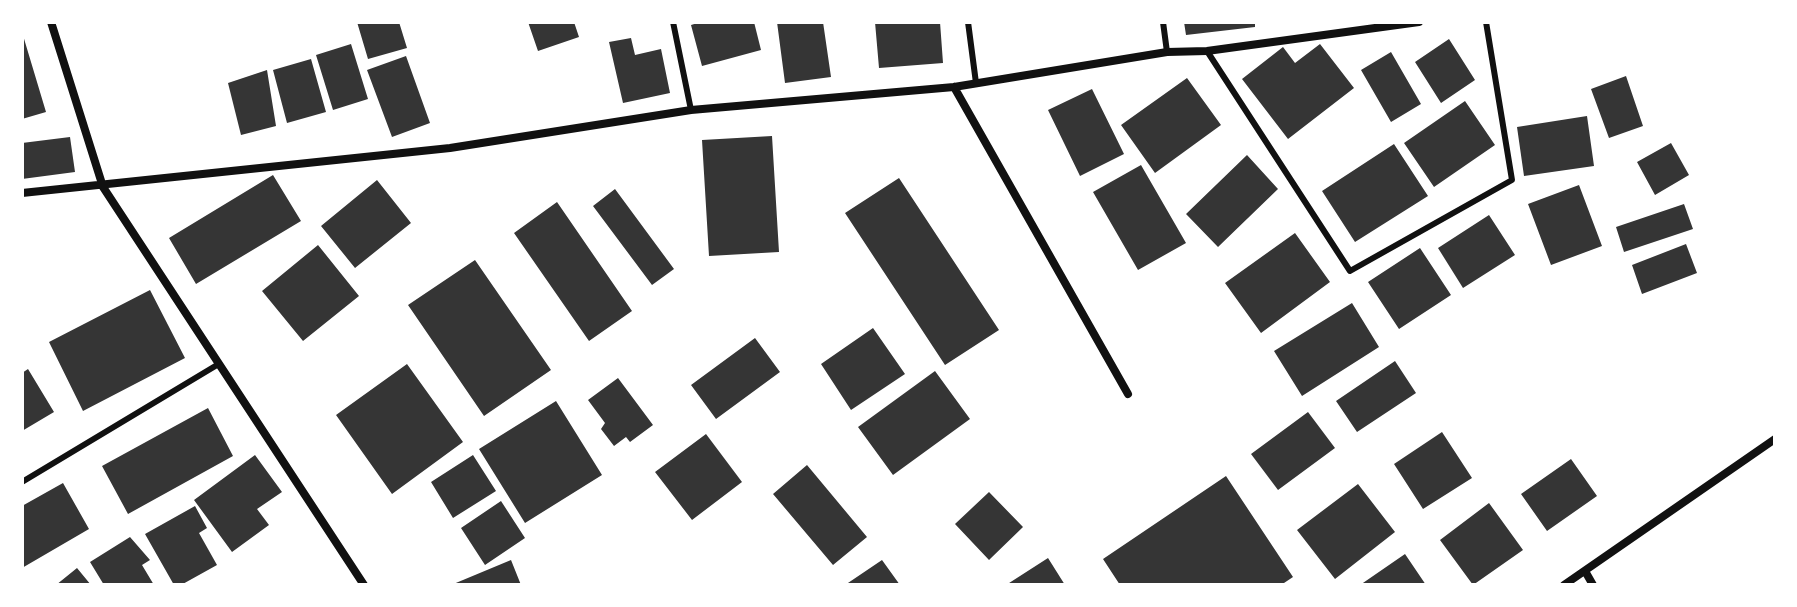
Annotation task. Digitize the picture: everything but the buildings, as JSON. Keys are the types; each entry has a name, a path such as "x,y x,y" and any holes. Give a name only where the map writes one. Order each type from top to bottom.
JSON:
{"street":[{"path":"51,22 103,187 364,585"},
{"path":"22,193 103,187 450,148 691,110 954,87 1167,52 1207,51 1419,22"},
{"path":"954,87 1128,394"},
{"path":"1564,585 1775,439"},
{"path":"1585,571 1593,585"}],"lane":[{"path":"673,22 691,110"},
{"path":"968,22 976,83"},
{"path":"1163,22 1167,52"},
{"path":"1207,51 1350,271 1512,180 1486,22"},
{"path":"22,482 217,365"}]}
